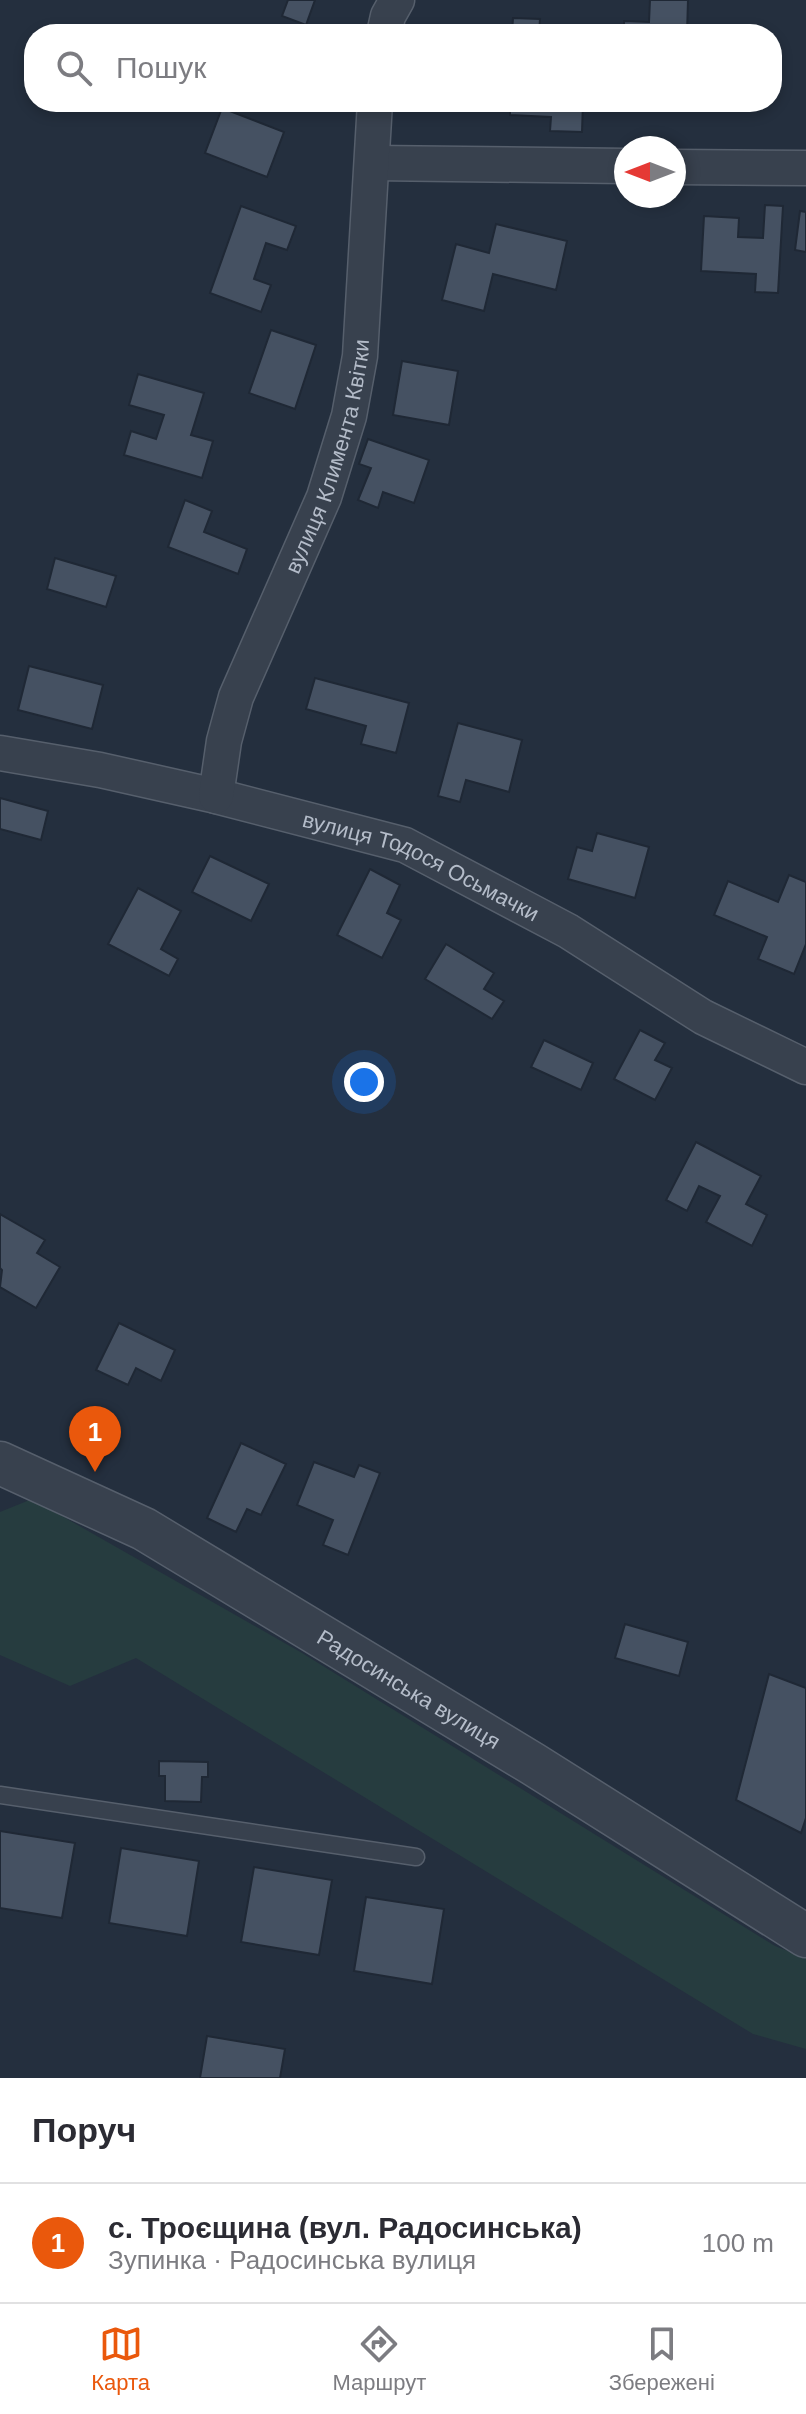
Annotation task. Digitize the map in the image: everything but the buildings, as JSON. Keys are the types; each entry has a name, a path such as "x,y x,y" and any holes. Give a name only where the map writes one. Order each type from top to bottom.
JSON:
{"street":[{"path":"386,24 397,0"},
{"name":"вулиця Климента Квітки","path":"216,796 224,741 236,697 324,497 349,416 360,356 375,112"},
{"path":"373,163 614,166"},
{"path":"686,167 806,168"},
{"name":"вулиця Тодося Осьмачки","path":"0,753 100,770 216,796 405,845 568,931 703,1017 806,1067"},
{"name":"Радосинська вулиця","path":"0,1463 144,1529 533,1764 806,1936"}],"lane":[{"path":"0,1795 416,1857"}],"green space":[{"path":"32,1499 302,1653 775,1946 806,1958 806,2049 753,2034 136,1658 70,1686 0,1655 0,1512"}],"place":[{"name":"с. Троєщина (вул. Радосинська)","path":"95,1472"}]}
